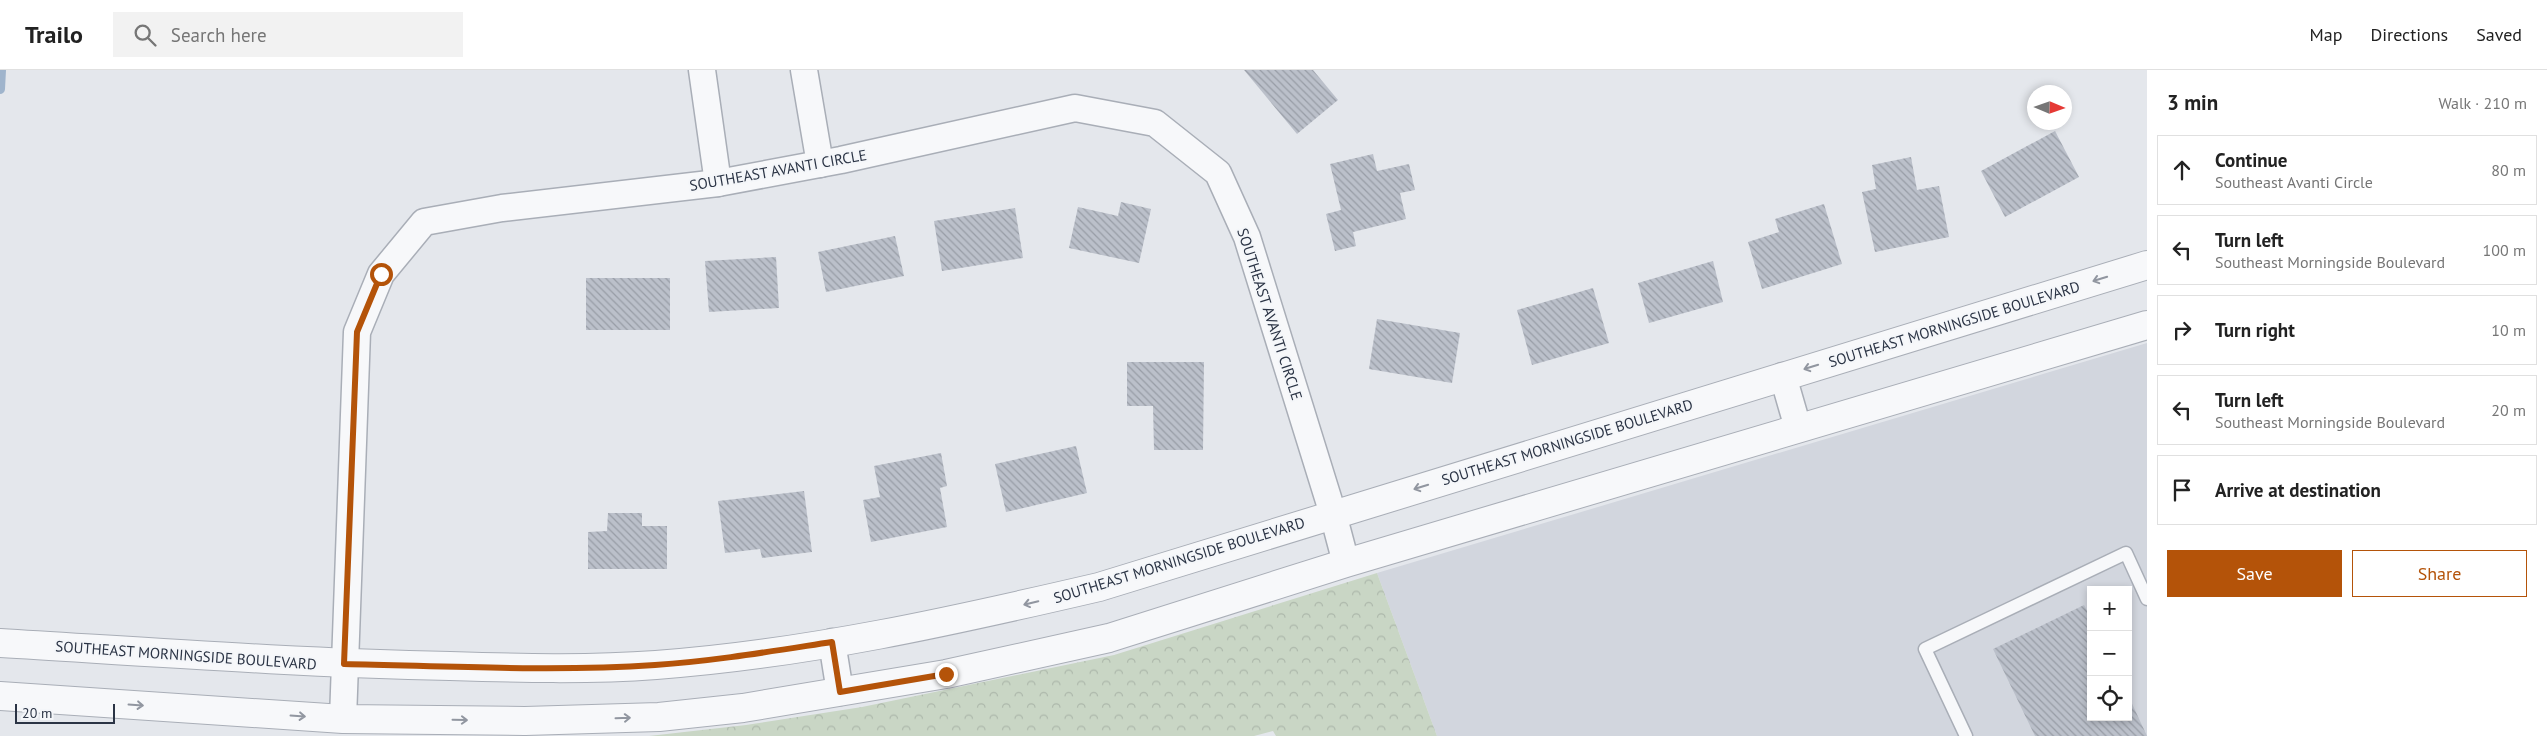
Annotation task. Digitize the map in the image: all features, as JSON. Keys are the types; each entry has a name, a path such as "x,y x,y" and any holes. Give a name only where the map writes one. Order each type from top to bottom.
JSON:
{"street":[{"path":"702,70 718,184"},
{"path":"804,70 820,164"},
{"name":"SOUTHEAST AVANTI CIRCLE","path":"343,719 357,332 381,274 424,222 502,208 718,184 820,164 1075,108 1155,123 1218,173 1247,237 1334,514 1346,563"},
{"name":"SOUTHEAST MORNINGSIDE BOULEVARD","path":"0,643 344,664 526,668 654,665 738,657 939,625 1099,587 2147,265"},
{"path":"0,696 343,719 525,721 658,717 743,708 946,674 1109,638 1346,563 2147,325"},
{"path":"1784,376 1798,428"},
{"path":"832,642 840,692"}],"lane":[{"path":"1966,736 1925,649 2126,553 2147,599"}],"shaded area":[{"path":"2147,343 2147,736 1437,736 1377,573"}],"green space":[{"path":"1377,573 1437,736 1276,736 1273,731 1254,736 649,736 746,725 862,707 1114,655"}],"building":[{"path":"1244,70 1313,70 1338,100 1297,134"},
{"path":"2055,131 2079,177 2005,217 1981,171"},
{"path":"1373,154 1377,171 1409,164 1415,190 1400,193 1406,219 1353,232 1356,246 1335,251 1326,214 1341,210 1330,164"},
{"path":"1911,157 1917,190 1939,186 1949,237 1875,252 1862,192 1876,189 1872,165"},
{"path":"1121,202 1151,209 1139,263 1069,248 1078,207 1118,216"},
{"path":"1824,204 1842,264 1762,289 1748,242 1779,232 1775,219"},
{"path":"1015,208 1023,258 942,271 934,221"},
{"path":"895,236 904,276 826,292 818,252"},
{"path":"776,257 779,308 709,312 705,261"},
{"path":"1713,261 1723,302 1649,323 1638,283"},
{"path":"586,278 670,278 670,330 586,330"},
{"path":"1593,288 1609,343 1532,365 1517,310"},
{"path":"1377,319 1460,333 1452,383 1369,369"},
{"path":"1127,362 1204,362 1203,450 1154,450 1153,406 1127,406"},
{"path":"1076,446 1087,493 1006,512 995,464"},
{"path":"941,453 947,486 940,488 947,527 871,542 863,500 880,497 874,466"},
{"path":"804,491 812,552 762,558 760,549 725,553 718,501"},
{"path":"608,513 642,513 642,526 667,526 667,569 588,569 588,532 607,531"},
{"path":"2084,605 2087,611 2087,721 2132,721 2132,704 2147,736 2035,736 1993,649"}],"waterway":[{"path":"0,89 1,70"}],"route":[{"path":"381,274 357,332 344,664 526,668 654,665 738,657 832,642 840,692 946,674"}]}
